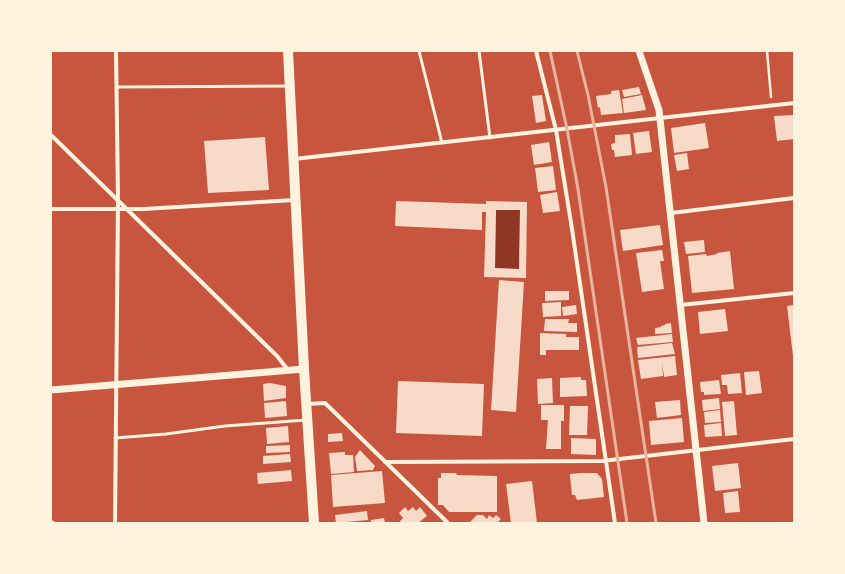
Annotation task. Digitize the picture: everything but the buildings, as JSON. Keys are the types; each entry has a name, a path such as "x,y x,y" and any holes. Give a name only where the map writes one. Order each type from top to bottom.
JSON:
{"main road":[{"path":"288,51 304,369 314,523"}],"street":[{"path":"115,523 115,384 118,200 116,51"},
{"path":"536,51 556,130 615,523"},
{"path":"639,51 659,110 704,523"},
{"path":"294,159 794,104"},
{"path":"51,135 277,356 288,370"},
{"path":"671,213 794,198"},
{"path":"51,209 117,210 296,200"},
{"path":"680,305 794,293"},
{"path":"51,390 304,369"},
{"path":"307,404 325,403 448,523"},
{"path":"385,462 605,460 794,438"}],"lane":[{"path":"419,51 442,143"},
{"path":"479,51 490,138"},
{"path":"117,87 290,86"},
{"path":"115,438 166,434 225,426 308,420"}],"path":[{"path":"767,51 772,106"}],"shaded area":[{"path":"496,210 520,210 519,269 495,268"}],"railway":[{"path":"550,51 578,189 627,523"},
{"path":"577,51 588,95 606,187 656,523"}]}
